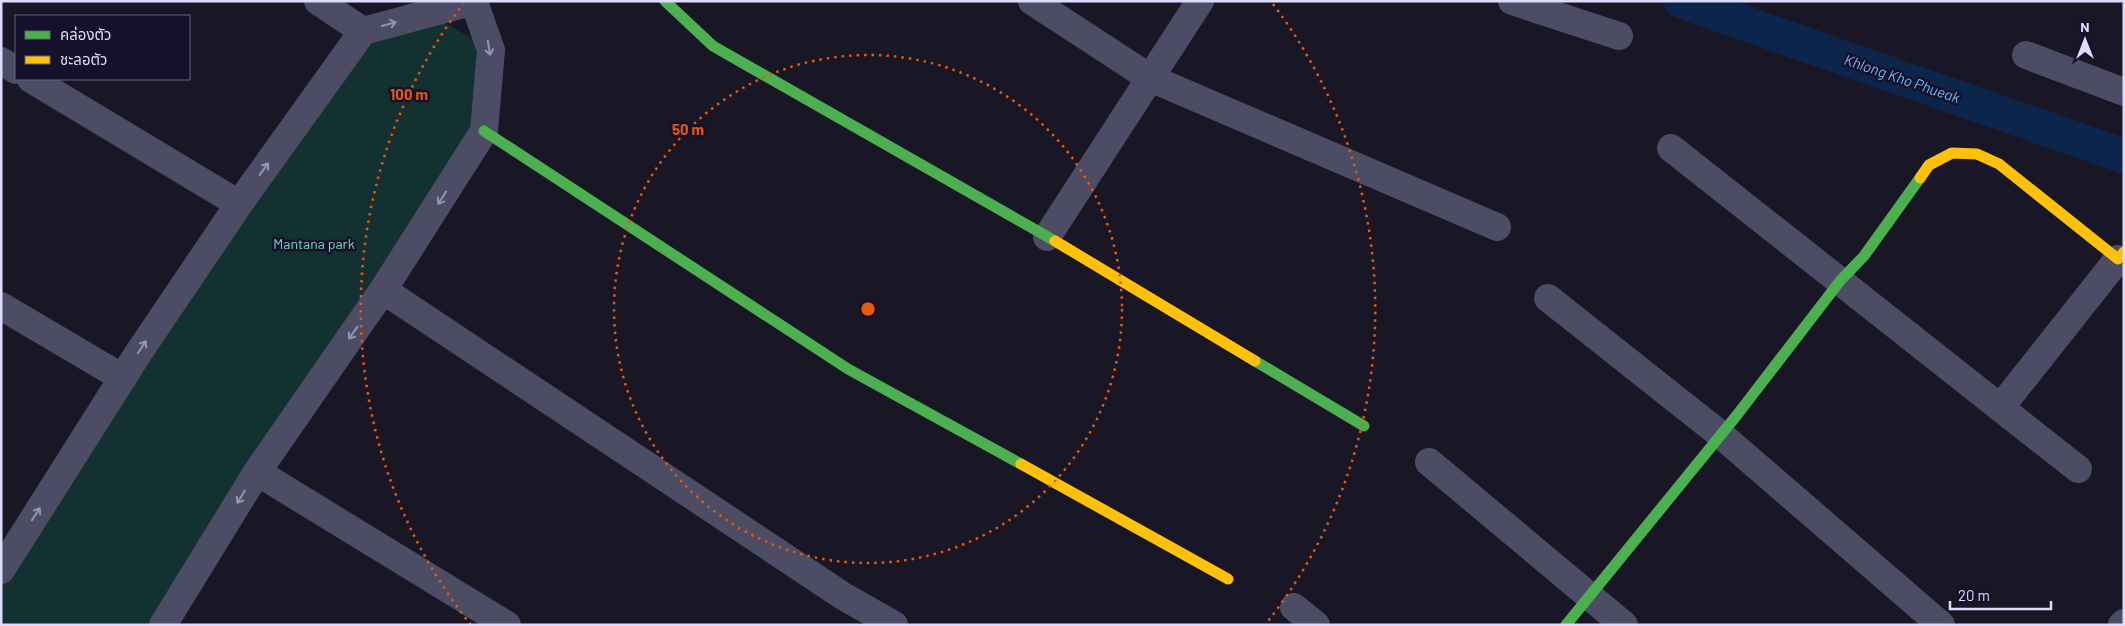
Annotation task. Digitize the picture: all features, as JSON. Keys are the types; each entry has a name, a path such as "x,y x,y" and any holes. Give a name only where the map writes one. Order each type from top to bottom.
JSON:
{"street":[{"path":"318,1 363,31"},
{"path":"665,1 713,46 1047,237 1364,426"},
{"path":"1032,1 1150,78 1497,227"},
{"path":"1047,237 1200,1"},
{"path":"1512,1 1619,36"},
{"path":"6,553 239,204 363,31 475,2 492,50 484,131 383,290 257,472 164,625"},
{"path":"2026,55 2124,92"},
{"path":"1,61 15,69"},
{"path":"33,80 239,204"},
{"path":"484,131 848,369 1228,579"},
{"path":"1671,148 2078,469"},
{"path":"1566,625 1721,434 1840,281 1864,256 1928,165 1952,153 1977,154 1999,164 2121,256 2000,408"},
{"path":"383,290 842,596 894,625"},
{"path":"1548,298 1721,434 1941,625"},
{"path":"1,306 123,378"},
{"path":"1429,462 1624,625"},
{"path":"257,472 507,625"},
{"path":"1294,607 1316,625"}],"green space":[{"name":"Mantana park","path":"429,13 491,50 484,131 163,625 1,625 1,573 363,31"}],"waterway":[{"name":"Khlong Kho Phueak","path":"1681,1 2124,156"}],"traffic: fast":[{"path":"665,1 713,46 1055,241"},
{"path":"484,131 848,369 1021,464"},
{"path":"1566,625 1737,415 1840,281 1864,256 1920,178"},
{"path":"1255,361 1364,426"}],"traffic: slow":[{"path":"1920,178 1929,165 1952,153 1977,154 1999,164 2118,259 2124,252"},
{"path":"1055,241 1255,361"},
{"path":"1021,464 1228,579"}]}
